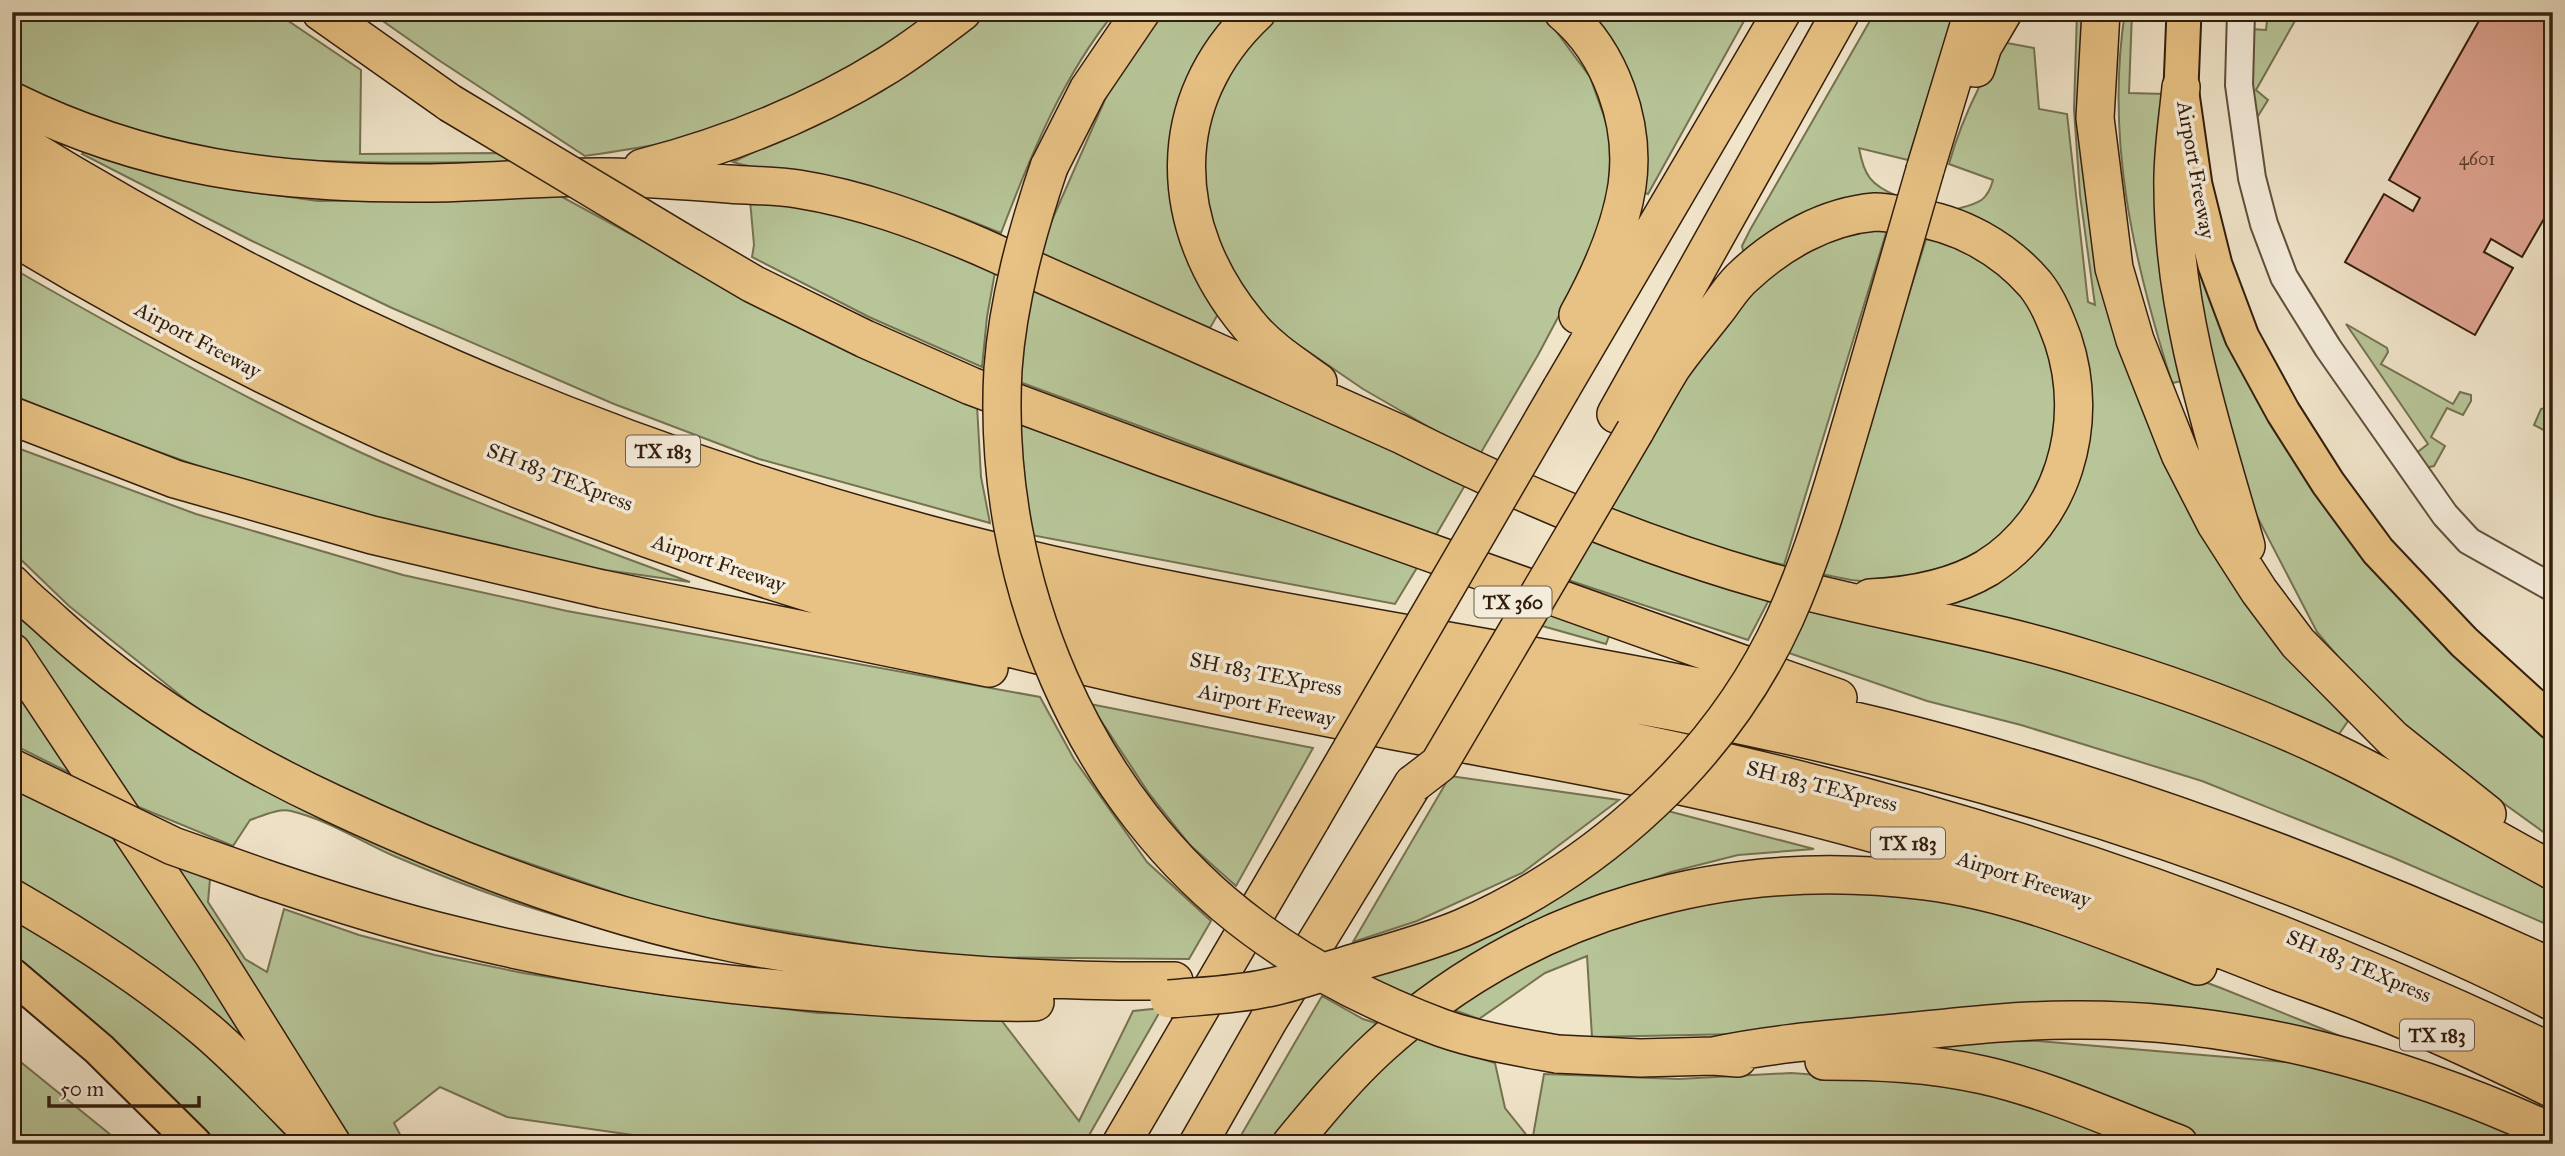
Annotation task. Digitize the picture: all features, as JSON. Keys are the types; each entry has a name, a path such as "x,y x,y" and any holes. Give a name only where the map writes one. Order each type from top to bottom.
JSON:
{"highway":[{"path":"299,12 400,70"},
{"path":"321,12 450,103 753,284 864,339 971,386 1201,471 1783,678 2013,763"},
{"path":"606,177 702,152 768,128 821,103 890,64 962,12"},
{"path":"1141,12 1088,90 1049,167 1030,223 1013,297 1003,367 1002,436 1010,508 1025,582 1045,644 1074,714 1111,774 1151,829 1201,883 1253,927 1312,967 1378,1002 1444,1028 1499,1044 1557,1054 1640,1058 1713,1056 1775,1061 1872,1061 1964,1071 2020,1085 2179,1144"},
{"path":"1257,12 1221,53 1203,86 1190,119 1185,176 1189,207 1201,249 1223,292 1249,327 1291,363 1400,434"},
{"path":"1552,385 1608,255 1627,186 1628,166 1626,127 1608,70 1592,44 1563,12"},
{"name":"TX 360","path":"1121,1144 1479,530 1552,385 1782,12"},
{"name":"TX 360","path":"1198,1144 1268,1021 1381,838 1624,426 1842,12"},
{"path":"12,584 81,648 147,699 213,741 296,786 460,860 612,911 733,943 865,965 954,974 1029,991 1169,999 1267,988 1408,948 1458,929 1524,897 1590,854 1633,820 1679,774 1721,724 1770,649 1797,590 1838,468 1973,12"},
{"path":"1941,116 1972,82 1983,46 2003,12"},
{"path":"2101,12 2095,118 2114,268 2135,340 2180,454 2216,524 2259,591 2298,643 2393,739 2440,778 2553,861"},
{"path":"2181,87 2172,186 2174,234 2184,317 2204,404 2259,591"},
{"path":"12,101 102,139 169,159 246,174 332,181 422,183 606,177 797,189 860,202 918,220 1615,532 1692,559 1830,598 2001,636 2087,659 2245,714 2350,761 2553,871"},
{"name":"TX 183","path":"12,138 151,219 355,324 552,409 690,461 827,506 933,536 1075,570 1776,704 1884,728 2013,763 2171,813 2329,871 2553,968"},
{"name":"SH 183 TEXpress","path":"12,177 172,269 327,347 502,424 691,496 916,565 1052,599 1204,630 1672,711 1819,742 1983,784 2106,821 2266,876 2442,948 2553,1002"},
{"name":"SH 183 TEXpress","path":"12,206 155,289 309,368 477,445 669,520 777,556 956,607 1164,654 1707,757 1922,811 2058,853 2219,909 2402,982 2553,1053"},
{"path":"1624,426 1742,277 1779,247 1813,229 1842,219 1877,212 1917,218 1951,226 1982,241 2011,261 2036,285 2055,317 2075,388 2074,428 2066,464 2055,492 2041,516 2017,544 1987,567 1959,582 1917,594 1830,598"},
{"name":"Airport Freeway","path":"12,236 156,319 320,403 453,463 620,529 798,589 917,624 1084,666 1276,708 1667,783 1815,818 1975,863 2154,922 2374,1007 2553,1089"},
{"path":"12,416 175,480 372,535 602,589 942,657 1119,696 1276,708"},
{"path":"12,652 228,977 332,1144"},
{"path":"12,768 173,846 266,880 350,907 453,935 557,958 665,976 820,993 948,1002 1029,991"},
{"path":"1291,1144 1380,1046 1438,998 1502,957 1568,926 1644,899 1705,884 1800,875 1925,881 1965,888 2059,914 2252,987 2318,987"},
{"path":"12,898 111,958 161,994 243,1064 322,1144"},
{"path":"1713,1056 1763,1046 1998,1023 2073,1020 2165,1024 2263,1038 2372,1066 2468,1098 2553,1133"}],"main road":[{"name":"Airport Freeway","path":"2184,12 2181,87 2194,185 2215,265 2242,338 2283,412 2329,484 2378,551 2464,642 2553,723"},
{"path":"12,975 99,1049 195,1144"}],"lane":[{"path":"2241,12 2239,85 2252,178 2264,225 2284,277 2328,348 2445,515 2469,541 2553,588"}],"green space":[{"path":"12,12 275,12 361,70 360,154 502,153 513,162 279,160 205,148 139,131 75,109 12,81"},
{"path":"370,12 932,12 833,76 781,104 727,126 692,136 585,156"},
{"path":"989,12 1115,12 1079,62 1049,118 1001,233 901,197 733,162 845,108"},
{"path":"1165,12 1233,12 1183,102 1222,307 1210,328 1038,252 1118,70"},
{"path":"1284,12 1536,12 1547,19 1590,77 1611,136 1609,191 1588,261 1538,355 1479,456 1363,389 1265,322 1233,282 1208,223 1199,160 1212,111 1246,43"},
{"path":"1578,12 1749,12 1648,194 1639,191"},
{"path":"1875,12 1954,12 1908,160 1859,148 1866,173 1881,188 1897,196 1744,255 1742,246 1750,230"},
{"path":"2021,12 2025,12 2007,43 2034,48 2039,109 2067,114 2088,302 2095,305 2080,195 2074,109 2077,12 2093,12 2118,325 2312,683 2348,721 2337,737 1925,605 2037,539 2074,331 1956,218 1957,209 1976,203 1985,197 1991,187 1993,180 1949,164 1971,105 1989,67"},
{"path":"2125,12 2132,12 2129,93 2165,94 2187,380 2172,383 2135,246 2121,154 2120,59"},
{"path":"2268,12 2300,12 2256,90 2268,100 2258,116 2252,113 2251,29 2266,30"},
{"path":"89,146 219,187 318,201 469,200 555,193 818,336 977,405 981,477 990,523 759,459 614,404 392,308 252,241 82,154"},
{"path":"790,196 997,261 982,367 869,317 752,257 754,245 750,200"},
{"path":"1887,230 1784,565 1729,552 1603,511 1671,394 1752,290 1782,263 1848,233"},
{"path":"1928,233 1974,253 2019,290 2036,314 2060,379 2056,454 2017,525 1963,566 1890,584 1821,574"},
{"path":"2198,257 2237,354 2482,679 2553,741 2553,839 2438,756 2364,687 2317,632 2247,497 2209,381 2192,260"},
{"path":"12,268 209,377 374,458 508,514 690,582 598,569 459,542 215,472 100,431 12,395"},
{"path":"1032,280 1468,480 1436,535 1017,381"},
{"path":"2346,324 2387,348 2388,352 2381,364 2453,404 2460,392 2471,395 2471,401 2463,415 2447,408 2431,437 2445,446 2434,466 2425,468 2415,454 2428,444"},
{"path":"2544,408 2553,414 2553,435 2534,425"},
{"path":"1018,424 1418,566 1395,604 1031,535"},
{"path":"12,446 196,514 403,575 567,611 1040,697 1074,759 1147,862 1211,921 1189,959 938,957 673,913 444,834 266,754 201,712 69,606 12,551"},
{"path":"1588,535 1771,596 1748,640 1562,578"},
{"path":"12,607 72,659 659,940 557,916 492,894 394,856 344,831 291,811 276,811 250,820 233,846 129,803 12,626"},
{"path":"1809,607 1952,635 2261,730 2553,886 2553,927 2394,858 2202,781 2021,725 1927,701 1786,652"},
{"path":"1546,611 1610,633 1606,644 1539,625"},
{"path":"12,678 78,777 12,744"},
{"path":"1090,704 1313,748 1236,886 1190,845 1148,792"},
{"path":"1450,776 1619,800 1522,873 1417,921 1353,942"},
{"path":"12,789 121,842 259,1052 12,887"},
{"path":"1664,810 1814,849 1738,855 1671,872 1579,904 1424,1001 1369,977"},
{"path":"171,863 210,879 208,902 245,959 267,972 284,909 359,935 435,955 523,973 658,994 818,1013 998,1016 1079,1121 1133,1011 1162,1008 1084,1144 696,1144 507,1117 440,1087 394,1123 405,1144 355,1144"},
{"path":"1844,890 1921,894 2020,917 2106,945 2345,1038 2342,1043 2326,1037 1739,1034 1592,1037 1587,956 1545,973 1479,1019 1454,1010 1494,982 1556,949 1621,924 1705,900"},
{"path":"12,911 196,1037 301,1144 211,1144 181,1110 12,959"},
{"path":"1322,996 1363,1019 1385,1026 1277,1144 1236,1144"},
{"path":"1408,1036 1495,1063 1505,1108 1532,1142 1544,1074 1679,1079 1791,1073 1945,1084 2021,1101 2138,1144 2069,1144 2021,1138 1890,1144 1313,1144"},
{"path":"2038,1041 2310,1064 2389,1084 2534,1144 2201,1144 2131,1118 1931,1056 1930,1042"},
{"path":"12,1055 122,1144 12,1144"}],"building":[{"path":"2484,12 2553,12 2553,203 2522,257 2491,239 2484,252 2513,268 2475,335 2345,262 2384,194 2413,211 2420,198 2389,180"}]}
